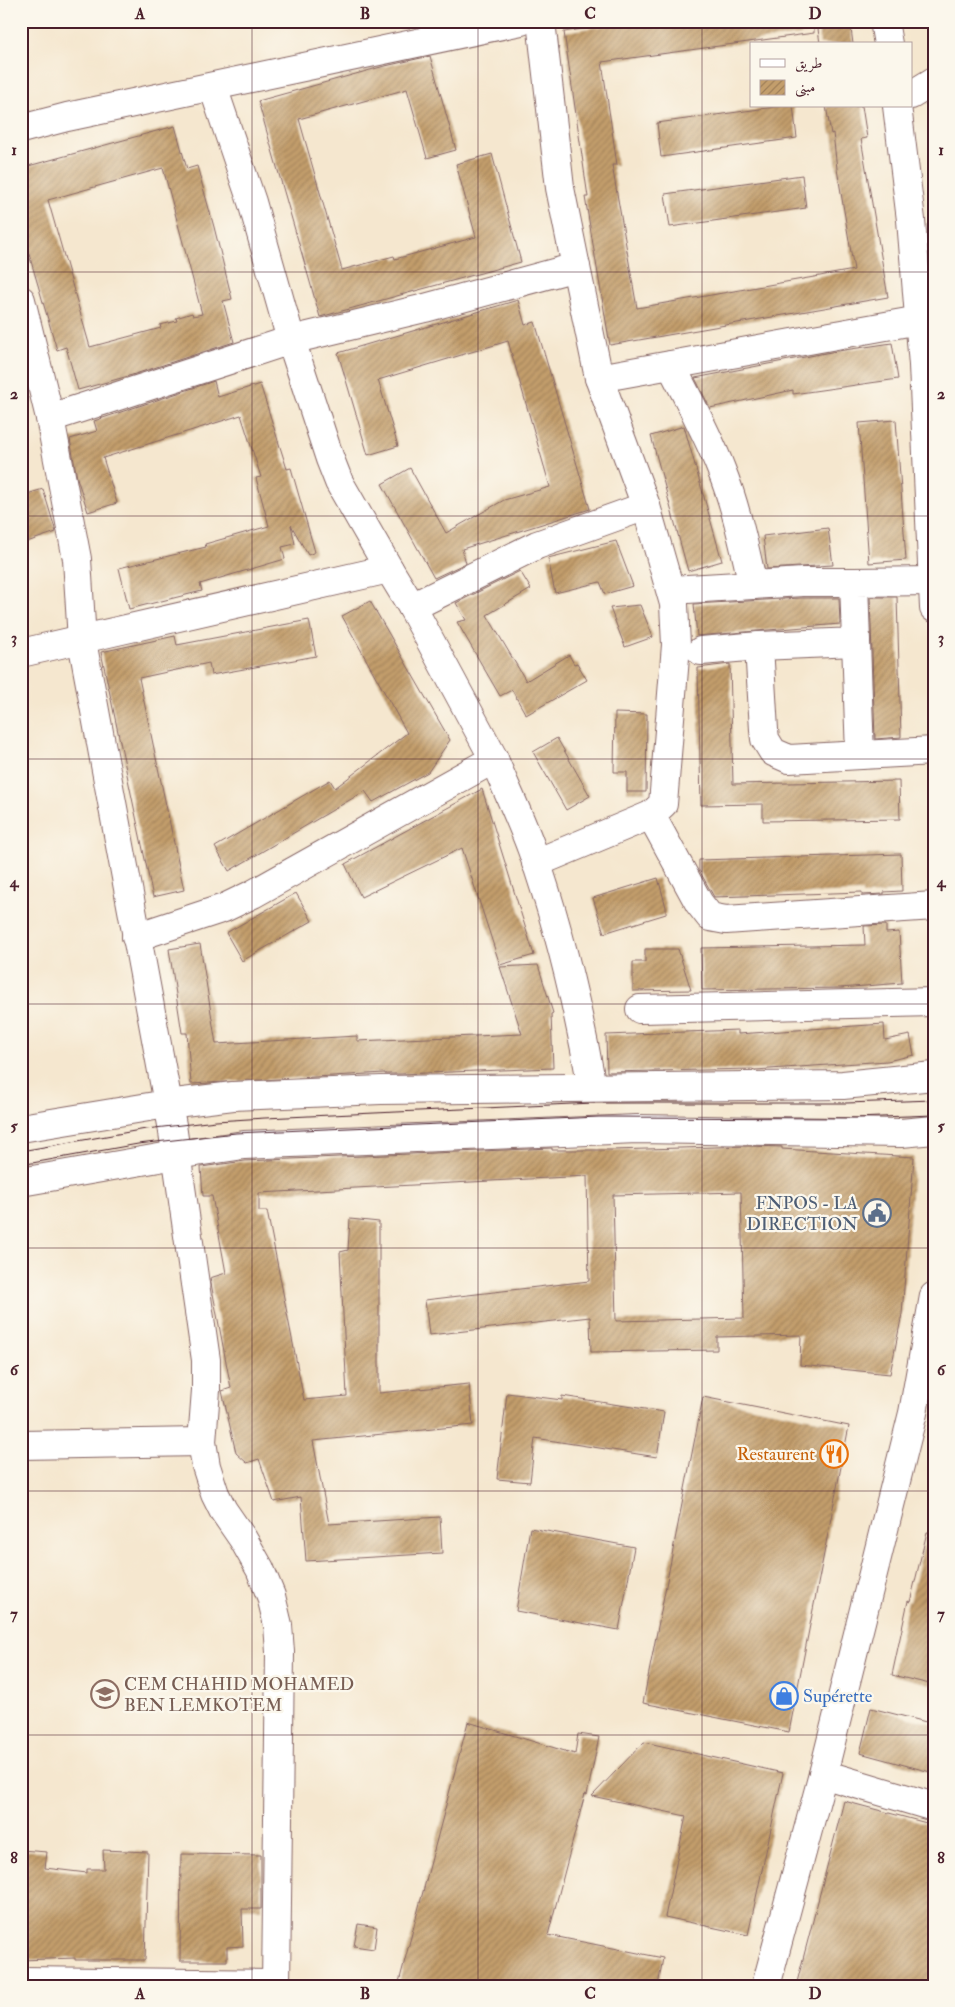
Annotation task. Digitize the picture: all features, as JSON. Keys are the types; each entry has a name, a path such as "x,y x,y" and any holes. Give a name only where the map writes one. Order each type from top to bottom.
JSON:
{"street":[{"path":"21,130 67,117 522,21"},
{"path":"536,863 650,816 660,807 665,799 676,645 671,590 646,506 599,378 560,188 541,21"},
{"path":"884,21 888,42"},
{"path":"912,94 934,81"},
{"path":"213,87 252,202 292,340 339,482 388,569 412,607 494,759 536,863 567,969 592,1087"},
{"path":"897,108 911,220 919,320 929,364 934,608"},
{"path":"50,418 292,340 425,308 576,267"},
{"path":"21,1981 276,1985 280,1652 278,1625 272,1596 260,1569 215,1494 206,1466 202,1442 206,1360 176,1155 82,641 77,558 50,418 22,310"},
{"path":"599,378 919,320"},
{"path":"670,365 710,442 722,471 733,504 753,584"},
{"path":"412,607 537,545 646,506"},
{"path":"21,653 82,641 388,569"},
{"path":"854,582 860,755"},
{"path":"671,590 753,584 933,582"},
{"path":"701,651 759,646 856,642"},
{"path":"759,646 764,730 766,739 773,752 789,759 934,752"},
{"path":"136,937 224,908 253,894 494,759"},
{"path":"650,816 699,903 706,913 714,918 726,920 797,917 934,906"},
{"path":"640,1009 934,1002"},
{"path":"21,1128 166,1104 233,1096 381,1090 843,1085 934,1076"},
{"path":"21,1182 244,1145 636,1129 901,1133 934,1130"},
{"path":"766,1986 823,1774 913,1413 934,1296"},
{"path":"21,1445 202,1442"},
{"path":"823,1774 934,1807"}],"building":[{"path":"636,21 814,21 814,33 602,62 617,165 612,165 637,308 854,270 837,169 833,133 831,134 826,108 862,108 867,138 861,139 888,297 610,345 585,197 588,197 564,32"},
{"path":"817,21 850,21 853,42 820,42"},
{"path":"430,56 456,150 427,158 407,89 299,119 342,270 394,256 395,259 476,237 456,164 492,154 521,262 320,317 258,101 381,67"},
{"path":"767,108 793,108 797,138 661,157 657,123"},
{"path":"175,126 187,169 197,166 214,227 232,299 223,301 234,342 132,375 78,390 66,347 57,350 21,227 21,214 27,212 21,191 21,168","holes":["163,168 202,314 193,316 192,313 176,318 177,321 160,325 161,328 90,347 48,200"]},
{"path":"802,175 806,208 670,227 665,194"},
{"path":"518,300 525,325 535,322 590,509 462,549 466,563 434,578 382,484 410,468 446,533 504,500 550,487 508,341 378,380 398,446 368,455 338,353"},
{"path":"892,343 898,379 793,394 793,390 710,408 695,378 831,352"},
{"path":"214,381 218,397 260,384 287,469 291,468 315,552 308,555 291,525 295,544 282,547 285,559 200,584 202,591 129,609 119,568 206,547 205,544 269,526 256,478 261,477 241,415 103,458 117,503 88,512 77,478 70,439 97,431 94,421"},
{"path":"896,420 906,560 869,563 859,423"},
{"path":"684,426 722,561 688,571 651,436"},
{"path":"43,489 56,532 21,544 21,496"},
{"path":"828,528 833,565 767,569 763,536"},
{"path":"616,541 633,586 605,594 600,582 555,593 548,558"},
{"path":"520,571 531,589 487,615 526,681 569,655 574,664 577,663 587,680 526,715 512,690 500,696 457,622 466,620 456,603"},
{"path":"870,597 897,597 901,737 875,739"},
{"path":"800,598 839,598 840,624 697,636 694,604"},
{"path":"370,601 450,740 428,772 373,802 365,791 229,871 215,847 330,780 335,788 407,733 342,616"},
{"path":"640,605 653,637 625,647 610,608"},
{"path":"309,620 316,656 211,675 209,663 139,678 184,890 153,897 101,652 175,636 177,645"},
{"path":"730,664 733,784 899,781 900,819 763,821 763,804 701,805 698,668"},
{"path":"615,713 647,714 646,792 627,792 627,772 614,772"},
{"path":"557,738 590,796 566,810 533,752"},
{"path":"482,789 534,955 500,965 462,848 361,897 345,864"},
{"path":"901,854 902,891 884,892 884,894 862,895 862,892 714,897 699,870 699,860"},
{"path":"658,878 666,907 666,914 604,933 593,898"},
{"path":"296,893 312,921 242,961 226,933"},
{"path":"886,925 886,933 899,932 902,983 840,988 702,990 701,948 865,945 864,926"},
{"path":"200,944 216,1044 357,1036 357,1041 522,1034 500,967 538,965 553,1013 551,1014 553,1068 385,1073 191,1084 187,1033 182,1033 169,949"},
{"path":"645,949 678,949 691,990 633,991 633,962 645,962"},
{"path":"884,1024 885,1040 910,1035 914,1055 887,1061 755,1070 607,1072 606,1035 738,1030 738,1034"},
{"path":"749,1146 914,1157 902,1314 890,1374 800,1365 801,1335 717,1337 717,1350 591,1352 590,1317 429,1335 425,1300 589,1281 587,1176 259,1193 259,1211 267,1211 304,1400 347,1396 340,1252 348,1250 350,1219 379,1222 379,1393 469,1384 473,1425 313,1441 329,1524 440,1517 442,1553 306,1561 301,1497 274,1502 259,1459 247,1463 236,1453 222,1391 231,1388 210,1278 226,1273 212,1196 203,1196 201,1167 245,1161 552,1148 552,1150","holes":["741,1192 744,1318 616,1321 613,1195"]},
{"path":"507,1393 562,1400 562,1396 664,1412 657,1457 535,1438 530,1482 497,1479"},
{"path":"703,1397 849,1426 789,1732 643,1703"},
{"path":"530,1528 634,1547 619,1630 516,1611"},
{"path":"927,1532 934,1533 934,1685 892,1675 908,1601 910,1602"},
{"path":"871,1708 934,1724 934,1773 860,1753"},
{"path":"468,1722 575,1754 578,1734 599,1737 587,1795 585,1794 548,1935 663,1958 658,1986 398,1986"},
{"path":"644,1742 783,1773 748,1935 665,1917 686,1816 592,1796"},
{"path":"844,1801 934,1825 934,1986 796,1986"},
{"path":"21,1850 47,1852 45,1868 87,1873 87,1869 104,1869 103,1850 148,1852 145,1960 75,1960 75,1958 21,1960"},
{"path":"181,1854 261,1855 261,1909 242,1909 243,1946 227,1947 227,1961 180,1961"},
{"path":"358,1924 377,1927 374,1949 354,1946"}],"tram line":[{"path":"21,1151 146,1129 216,1121 265,1118 594,1103 846,1103 934,1100"},
{"path":"21,1165 138,1144 236,1133 599,1117 855,1118 934,1115"}],"place":[{"name":"FNPOS - LA DIRECTION","path":"877,1213"},
{"name":"Restaurent","path":"834,1454"},
{"name":"CEM CHAHID MOHAMED BEN LEMKOTEM","path":"105,1694"},
{"name":"Supérette","path":"784,1696"}]}
